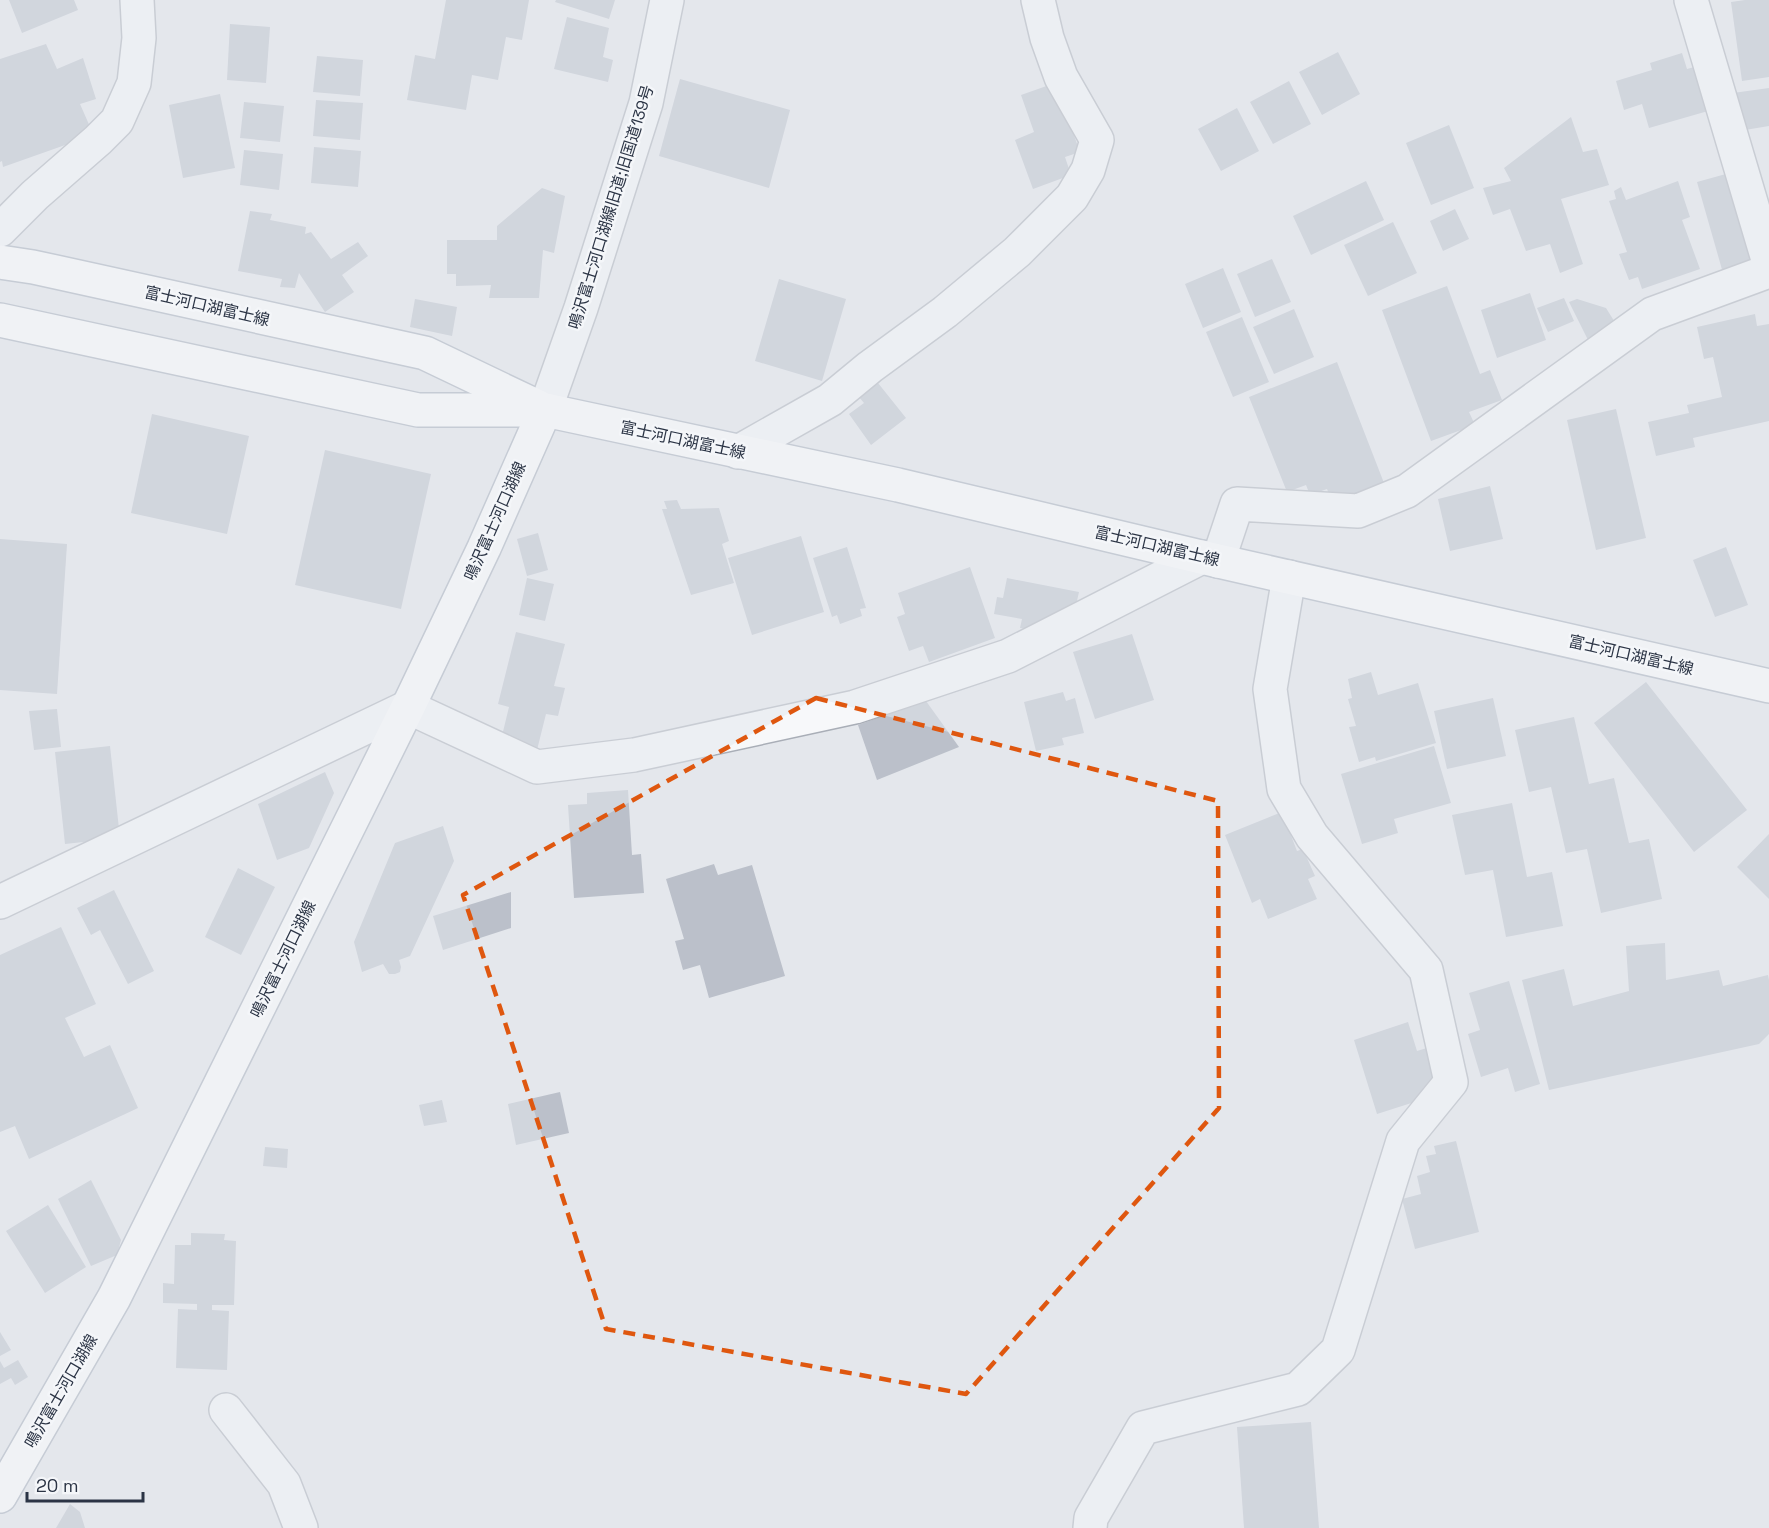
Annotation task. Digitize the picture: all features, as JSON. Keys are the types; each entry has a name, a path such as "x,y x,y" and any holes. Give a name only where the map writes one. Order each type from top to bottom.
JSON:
{"main road":[{"name":"富士河口湖富士線","path":"0,262 33,267 425,353 545,410"},
{"name":"富士河口湖富士線","path":"0,320 418,410 545,410 898,485 1210,559 1769,686"},
{"name":"鳴沢富士河口湖線","path":"0,1496 114,1298 408,707 484,548 545,410"}],"street":[{"path":"0,230 117,121 134,82 139,38 137,0"},
{"name":"鳴沢富士河口湖線旧道;旧国道139号","path":"545,410 581,308 646,103 667,0"},
{"path":"738,452 830,400 870,367 945,312 1017,252 1072,197 1088,170 1097,140 1061,77 1047,38 1038,0"},
{"path":"1691,0 1769,263"},
{"path":"0,903 408,707 537,767 634,755 855,707 1008,656 1210,559 1237,504 1358,511 1407,491 1652,314 1769,271"},
{"path":"1090,1528 1091,1518 1143,1428 1298,1389 1338,1350 1403,1141 1451,1082 1426,970 1312,836 1284,789 1270,689 1288,577"},
{"path":"226,1410 284,1484 301,1528"}],"highlighted area":[{"path":"816,698 1218,801 1219,1108 966,1394 606,1329 463,895"}],"building":[{"path":"9,0 74,0 78,10 22,33"},
{"path":"446,0 529,0 522,40 506,37 498,80 472,75 466,110 407,100 415,55 435,59"},
{"path":"556,0 615,0 609,19 555,2"},
{"path":"1769,0 1769,77 1742,81 1731,2"},
{"path":"567,17 609,28 603,57 613,60 608,82 554,69"},
{"path":"230,24 270,27 266,83 227,80"},
{"path":"46,44 57,69 83,58 96,99 80,104 91,129 82,132 85,138 3,167 2,161 0,162 0,59"},
{"path":"1338,52 1360,94 1322,115 1299,72"},
{"path":"1682,53 1687,69 1698,66 1708,111 1649,128 1642,104 1624,110 1616,81 1652,70 1650,63"},
{"path":"317,56 363,60 360,96 313,92"},
{"path":"680,79 790,110 769,188 659,156"},
{"path":"1289,81 1311,124 1273,144 1250,102"},
{"path":"1055,83 1080,152 1065,157 1071,175 1033,189 1015,140 1034,132 1021,95"},
{"path":"1769,88 1769,126 1739,131 1733,93"},
{"path":"220,94 235,168 183,178 169,105"},
{"path":"316,100 363,103 360,140 313,136"},
{"path":"244,102 284,106 280,142 240,138"},
{"path":"1237,108 1259,151 1221,171 1198,129"},
{"path":"1571,117 1583,152 1597,149 1609,185 1561,199 1583,264 1560,273 1550,244 1526,251 1510,209 1493,215 1483,188 1511,181 1504,168"},
{"path":"1449,125 1474,188 1431,205 1406,143"},
{"path":"314,147 361,151 358,187 311,183"},
{"path":"244,150 283,154 279,190 240,185"},
{"path":"1733,172 1759,262 1723,273 1697,182"},
{"path":"1366,181 1384,220 1311,255 1293,216"},
{"path":"1678,181 1690,217 1682,220 1700,269 1642,289 1638,277 1629,280 1619,254 1627,252 1609,201 1616,199 1614,191 1621,187 1626,200"},
{"path":"542,188 565,196 554,253 543,250 539,298 489,298 491,285 456,286 456,274 447,274 447,240 497,240 497,226"},
{"path":"1455,209 1469,239 1443,251 1430,221"},
{"path":"250,211 272,214 270,220 306,227 305,234 311,232 331,259 358,242 368,256 342,275 354,292 325,312 299,273 295,288 280,287 282,279 238,271"},
{"path":"1393,222 1417,273 1368,296 1344,245"},
{"path":"1272,259 1291,302 1255,317 1237,274"},
{"path":"1223,268 1241,312 1203,328 1185,284"},
{"path":"779,279 846,299 822,381 755,361"},
{"path":"1447,286 1480,374 1490,370 1502,400 1469,412 1475,425 1431,441 1382,310"},
{"path":"1530,293 1546,340 1497,358 1481,310"},
{"path":"1564,298 1574,321 1548,332 1537,308"},
{"path":"415,299 457,307 452,336 410,327"},
{"path":"1577,299 1606,308 1616,324 1589,342 1569,302"},
{"path":"1294,309 1314,357 1274,374 1253,327"},
{"path":"1755,314 1757,326 1769,324 1769,421 1693,438 1695,447 1656,456 1648,422 1689,413 1687,405 1722,397 1713,357 1704,359 1697,327"},
{"path":"1242,317 1269,382 1233,397 1206,332"},
{"path":"1337,362 1384,483 1333,504 1327,489 1310,495 1306,485 1287,492 1249,397"},
{"path":"878,383 906,418 871,445 849,414 864,403 859,397"},
{"path":"1616,409 1646,538 1596,550 1567,420"},
{"path":"152,414 249,436 227,534 131,513"},
{"path":"325,450 431,474 401,609 295,585"},
{"path":"1490,486 1503,539 1450,551 1438,499"},
{"path":"677,500 681,509 719,508 729,541 722,544 734,583 691,595 662,509 667,509 664,501"},
{"path":"538,533 548,570 527,576 517,539"},
{"path":"801,536 824,612 752,635 728,558"},
{"path":"0,539 67,544 57,694 0,690"},
{"path":"847,547 866,608 860,609 862,616 840,624 837,615 832,617 813,558"},
{"path":"1726,547 1748,605 1715,617 1693,560"},
{"path":"970,567 995,638 929,662 923,646 909,651 897,617 905,614 898,593"},
{"path":"527,578 554,584 545,621 519,615"},
{"path":"1007,578 1079,592 1074,614 1043,632 1020,628 1022,619 994,614 997,597 1003,598"},
{"path":"516,632 565,644 554,686 565,688 558,716 546,714 535,758 499,748 509,707 498,704"},
{"path":"1132,634 1154,700 1095,719 1073,652"},
{"path":"1371,672 1378,695 1418,683 1436,743 1376,761 1375,757 1359,762 1349,727 1356,726 1348,699 1352,698 1348,679"},
{"path":"1646,682 1747,810 1694,852 1594,723"},
{"path":"1063,692 1066,701 1075,698 1084,733 1062,738 1064,745 1036,751 1024,702"},
{"path":"1493,698 1506,756 1447,769 1434,711"},
{"path":"926,701 959,747 877,780 858,725"},
{"path":"57,709 61,747 34,750 29,711"},
{"path":"1574,717 1589,784 1614,778 1629,843 1649,839 1662,899 1601,913 1587,849 1566,853 1551,787 1529,792 1515,730"},
{"path":"110,746 120,838 65,844 55,752"},
{"path":"1434,746 1451,803 1394,819 1398,833 1362,844 1341,774"},
{"path":"325,772 334,793 309,848 277,860 258,804"},
{"path":"628,790 632,855 641,854 644,893 574,898 568,805 587,804 587,793"},
{"path":"1512,803 1527,877 1552,872 1563,926 1506,937 1493,870 1465,875 1452,815"},
{"path":"1282,812 1297,851 1303,849 1315,876 1308,879 1317,899 1268,919 1260,899 1252,903 1225,835"},
{"path":"443,826 454,861 410,956 399,960 400,972 395,974 389,974 383,964 362,972 354,942 395,843"},
{"path":"1769,834 1769,899 1737,867"},
{"path":"714,864 718,875 752,865 785,976 709,998 700,965 683,970 675,941 684,939 666,879"},
{"path":"238,868 275,887 241,955 205,937"},
{"path":"114,890 154,971 128,984 100,930 91,935 77,908"},
{"path":"511,892 511,928 443,950 433,916"},
{"path":"61,927 96,1004 65,1018 84,1057 110,1045 138,1108 29,1159 15,1126 0,1132 0,955"},
{"path":"1665,943 1666,980 1719,970 1723,986 1768,975 1769,1034 1759,1044 1549,1090 1522,980 1564,969 1573,1006 1629,991 1626,946"},
{"path":"1509,981 1540,1084 1515,1092 1508,1068 1481,1077 1468,1034 1480,1030 1469,993"},
{"path":"1408,1022 1417,1051 1430,1047 1441,1082 1423,1088 1427,1098 1377,1114 1354,1040"},
{"path":"560,1092 569,1133 516,1145 508,1104"},
{"path":"442,1100 447,1122 424,1126 419,1105"},
{"path":"1456,1141 1479,1232 1415,1249 1402,1199 1421,1194 1417,1176 1430,1172 1426,1156 1436,1154 1434,1146"},
{"path":"265,1147 288,1149 287,1168 263,1166"},
{"path":"91,1180 121,1240 117,1255 91,1266 58,1199"},
{"path":"48,1205 86,1267 45,1293 6,1231"},
{"path":"191,1233 225,1234 224,1240 236,1241 234,1305 212,1305 212,1310 229,1311 227,1370 176,1368 178,1309 197,1310 197,1304 163,1303 163,1283 174,1284 175,1245 191,1245"},
{"path":"0,1332 11,1350 0,1356"},
{"path":"18,1360 28,1377 15,1385 11,1378 0,1384 0,1361 4,1368"},
{"path":"1311,1422 1319,1528 1244,1528 1237,1427"},
{"path":"70,1504 80,1512 85,1528 56,1528"}]}
